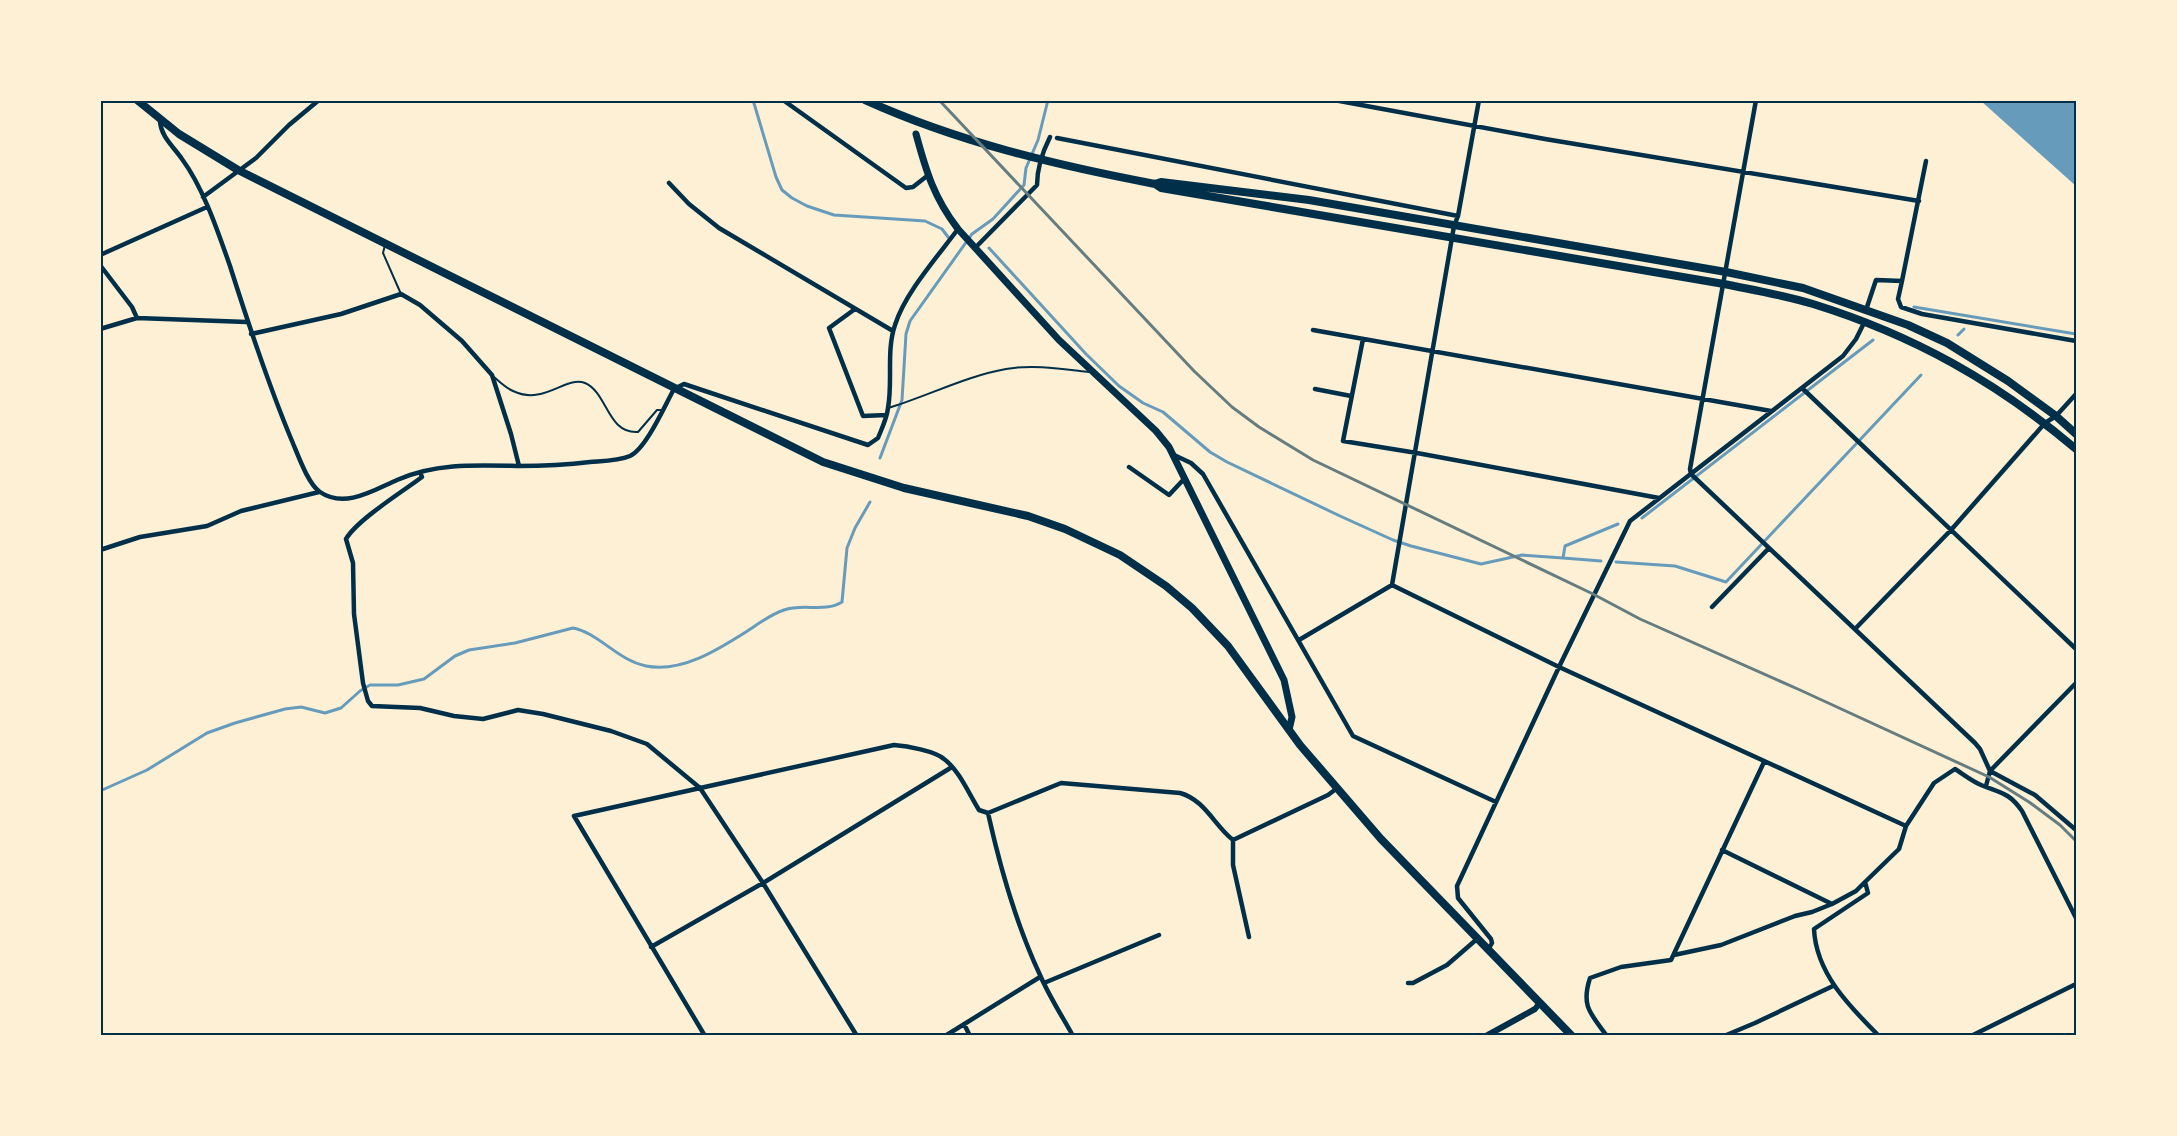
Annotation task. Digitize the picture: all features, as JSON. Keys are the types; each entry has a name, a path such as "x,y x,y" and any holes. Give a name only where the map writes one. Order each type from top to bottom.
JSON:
{"highway":[{"path":"137,100 160,121 207,153 238,170 823,462 904,488 1028,516 1065,529 1120,555 1166,586 1209,624 1228,646 1288,730 1336,789 1487,950 1572,1035"},
{"path":"865,100 938,130 1014,154 1072,168 1155,184 1309,200 1726,272 1803,288 1908,325 1947,343 2008,381 2056,416 2076,434"},
{"path":"1155,184 1161,188 1724,284 1811,303 1865,321 1941,355 2003,392 2076,449"}],"main road":[{"path":"916,134 927,176 946,213 1059,340 1156,431 1173,455 1284,680 1292,717 1288,730"}],"street":[{"path":"203,197 256,158 289,125 319,100"},
{"path":"783,100 906,188 913,187 927,176"},
{"path":"1334,100 1744,173 1919,201"},
{"path":"1299,639 1392,585 1417,453 1452,237 1458,216 1479,100"},
{"path":"1691,475 1702,400 1756,100"},
{"path":"160,121 161,132 195,177 229,264 275,400 302,466 319,492 344,500 420,472 442,467 484,464 519,466 572,464 621,459 632,455 640,448 674,389 684,384 868,445 878,438 891,407 893,331 903,308 930,267 960,230"},
{"path":"974,246 1037,185 1041,154 1050,137"},
{"path":"1057,138 1458,216"},
{"path":"1926,161 1898,299 1900,307 1922,314 2076,340"},
{"path":"669,183 689,204 719,228 893,331"},
{"path":"100,255 207,207"},
{"path":"100,266 132,307 137,318"},
{"path":"1866,310 1876,280 1902,281"},
{"path":"251,334 341,314 401,294 420,305 462,341 492,375 519,466"},
{"path":"855,309 829,328 863,416 886,415"},
{"path":"100,329 137,318 247,322"},
{"path":"1487,950 1492,943 1491,939 1463,905 1456,892 1457,886 1558,667 1630,521 1771,411 1805,391 1843,356 1856,339 1865,321"},
{"path":"1313,330 1771,411"},
{"path":"1362,339 1343,441 1659,498"},
{"path":"1316,389 1351,396"},
{"path":"1805,391 2076,649"},
{"path":"1855,629 1951,530 2045,423 2056,416 2076,394"},
{"path":"1173,455 1191,463 1203,474 1353,736 1496,802"},
{"path":"1129,467 1169,495 1185,478"},
{"path":"420,472 422,477 349,533 346,539 352,563 354,614 363,683 366,696 372,706 420,708 454,716 483,719 518,710 611,731 647,744 700,788 763,883 857,1035"},
{"path":"1691,475 1975,742 1990,771 2035,795 2076,830"},
{"path":"100,550 140,537 207,526 241,511 319,492"},
{"path":"1712,607 1769,548"},
{"path":"1392,585 1558,667 1905,826"},
{"path":"1986,786 1990,771 2076,683"},
{"path":"705,1035 574,816 894,745 906,746 943,757 952,767 979,810 988,813 1061,783 1192,796 1233,840 1233,865 1249,937"},
{"path":"1607,1035 1587,1010 1585,994 1590,978 1621,967 1671,960 1764,762"},
{"path":"651,947 763,883 952,767"},
{"path":"1674,955 1721,945 1795,916 1812,912 1856,891 1899,849 1905,826 1934,783 1955,769 1980,785 1999,790 2013,799 2022,811 2076,918"},
{"path":"1233,840 1328,795 1336,789"},
{"path":"988,813 994,841 1026,942 1044,983 1073,1035"},
{"path":"1722,850 1832,904"},
{"path":"1865,882 1868,893 1814,929 1815,944 1833,986 1879,1035"},
{"path":"1044,983 1159,935"},
{"path":"1408,983 1413,983 1447,965 1477,939"},
{"path":"945,1035 1041,977"},
{"path":"1971,1035 2076,984"},
{"path":"1724,1035 1833,986"},
{"path":"1486,1035 1535,1009 1539,1004"},
{"path":"964,1024 970,1035"}],"lane":[{"path":"385,245 383,253 401,294"},
{"path":"891,407 1009,368 1037,367 1091,372"},
{"path":"492,375 510,390 534,396 550,393 576,382 584,383 591,388 620,428 630,433 638,432 653,413 662,410"}],"water":[{"path":"1981,101 2076,101 2076,186"}],"waterway":[{"path":"753,100 776,177 782,190 792,198 834,215 925,221 942,229 948,237"},
{"path":"880,458 902,400 906,334 910,321 972,234 993,219 1024,185 1026,168 1038,140 1048,100"},
{"path":"989,248 1086,354 1119,386 1143,403 1163,412 1210,452 1393,540 1481,564 1522,555 1563,558 1565,546 1618,524"},
{"path":"1914,307 2076,334"},
{"path":"1958,335 1964,329"},
{"path":"1642,518 1873,340"},
{"path":"1616,562 1675,566 1726,582 1921,375"},
{"path":"100,791 147,770 207,733 285,709 301,707 325,713 341,708 370,685 398,685 424,679 455,656 469,650 515,643 573,628 591,635 626,658 646,666 674,666 702,657 780,612 799,607 828,607 842,602 847,548 870,502"},
{"path":"1563,558 1601,561"}],"railway":[{"path":"939,100 1194,371 1232,407 1259,427 1313,460 1593,594 1640,619 1989,777 2029,802 2060,825 2076,841"}]}
